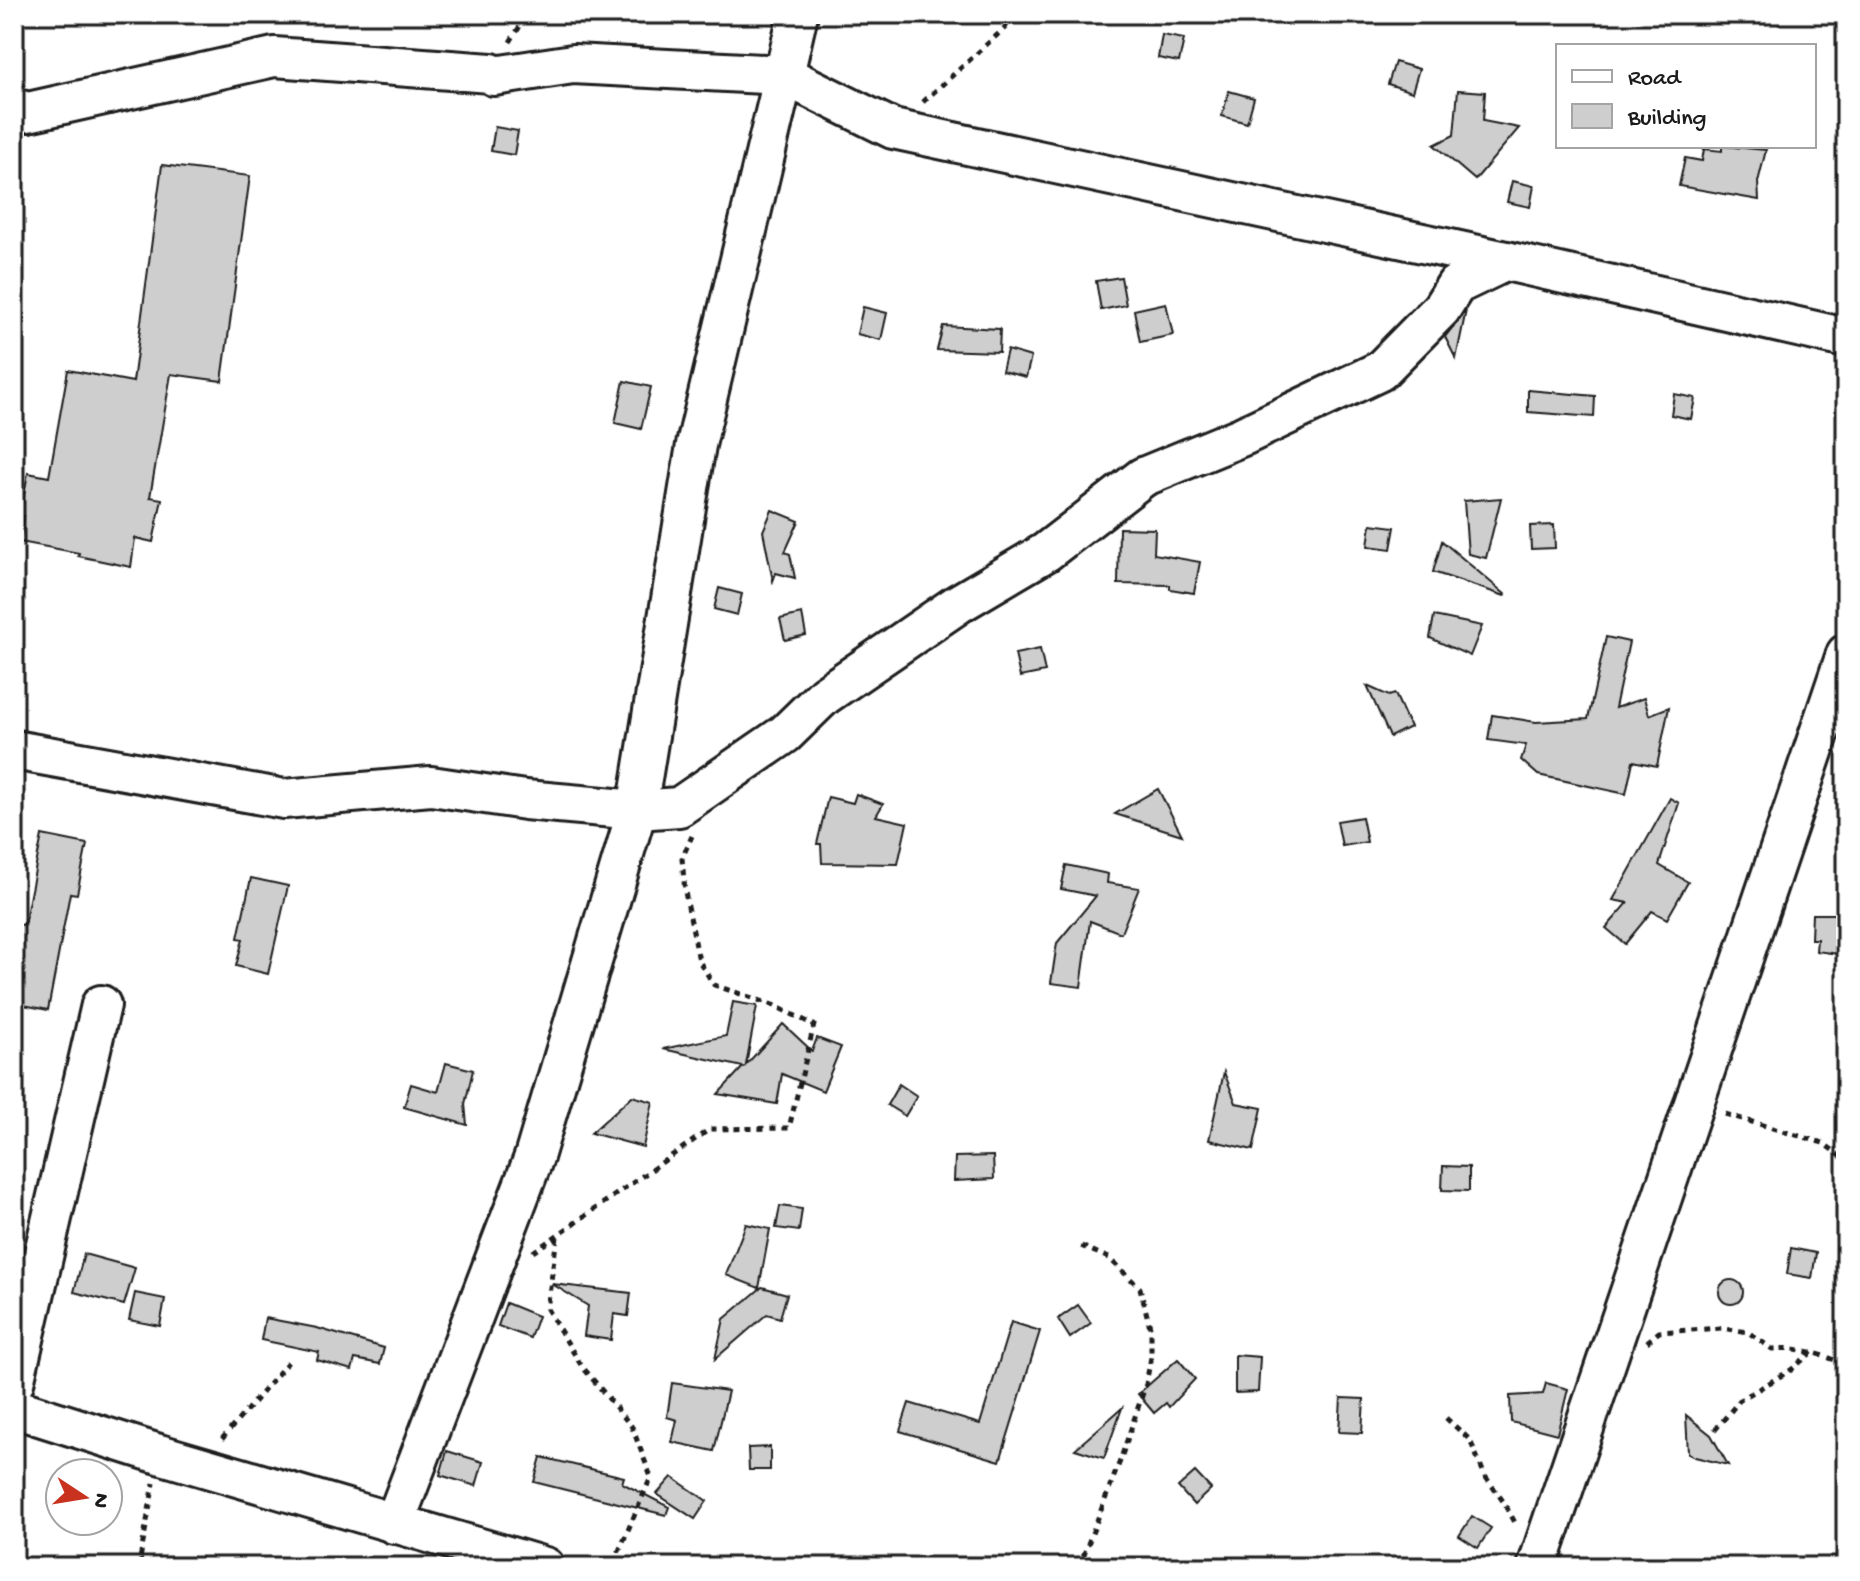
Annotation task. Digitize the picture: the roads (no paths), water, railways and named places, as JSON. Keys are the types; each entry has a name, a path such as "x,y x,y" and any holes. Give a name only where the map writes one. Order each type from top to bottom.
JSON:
{"street":[{"path":"394,1524 534,1157 637,810 696,445 798,14"},
{"path":"14,108 28,112 274,57 491,73 494,76 573,64 784,75 893,129 1846,338"},
{"path":"14,750 284,799 431,786 525,800 637,810 679,807 785,734 825,695 958,604 1046,552 1143,477 1243,436 1380,371 1441,309 1456,285 1506,261"},
{"path":"1537,1567 1846,654"},
{"path":"14,1383 101,1005"},
{"path":"14,1408 159,1454 545,1567"}]}
